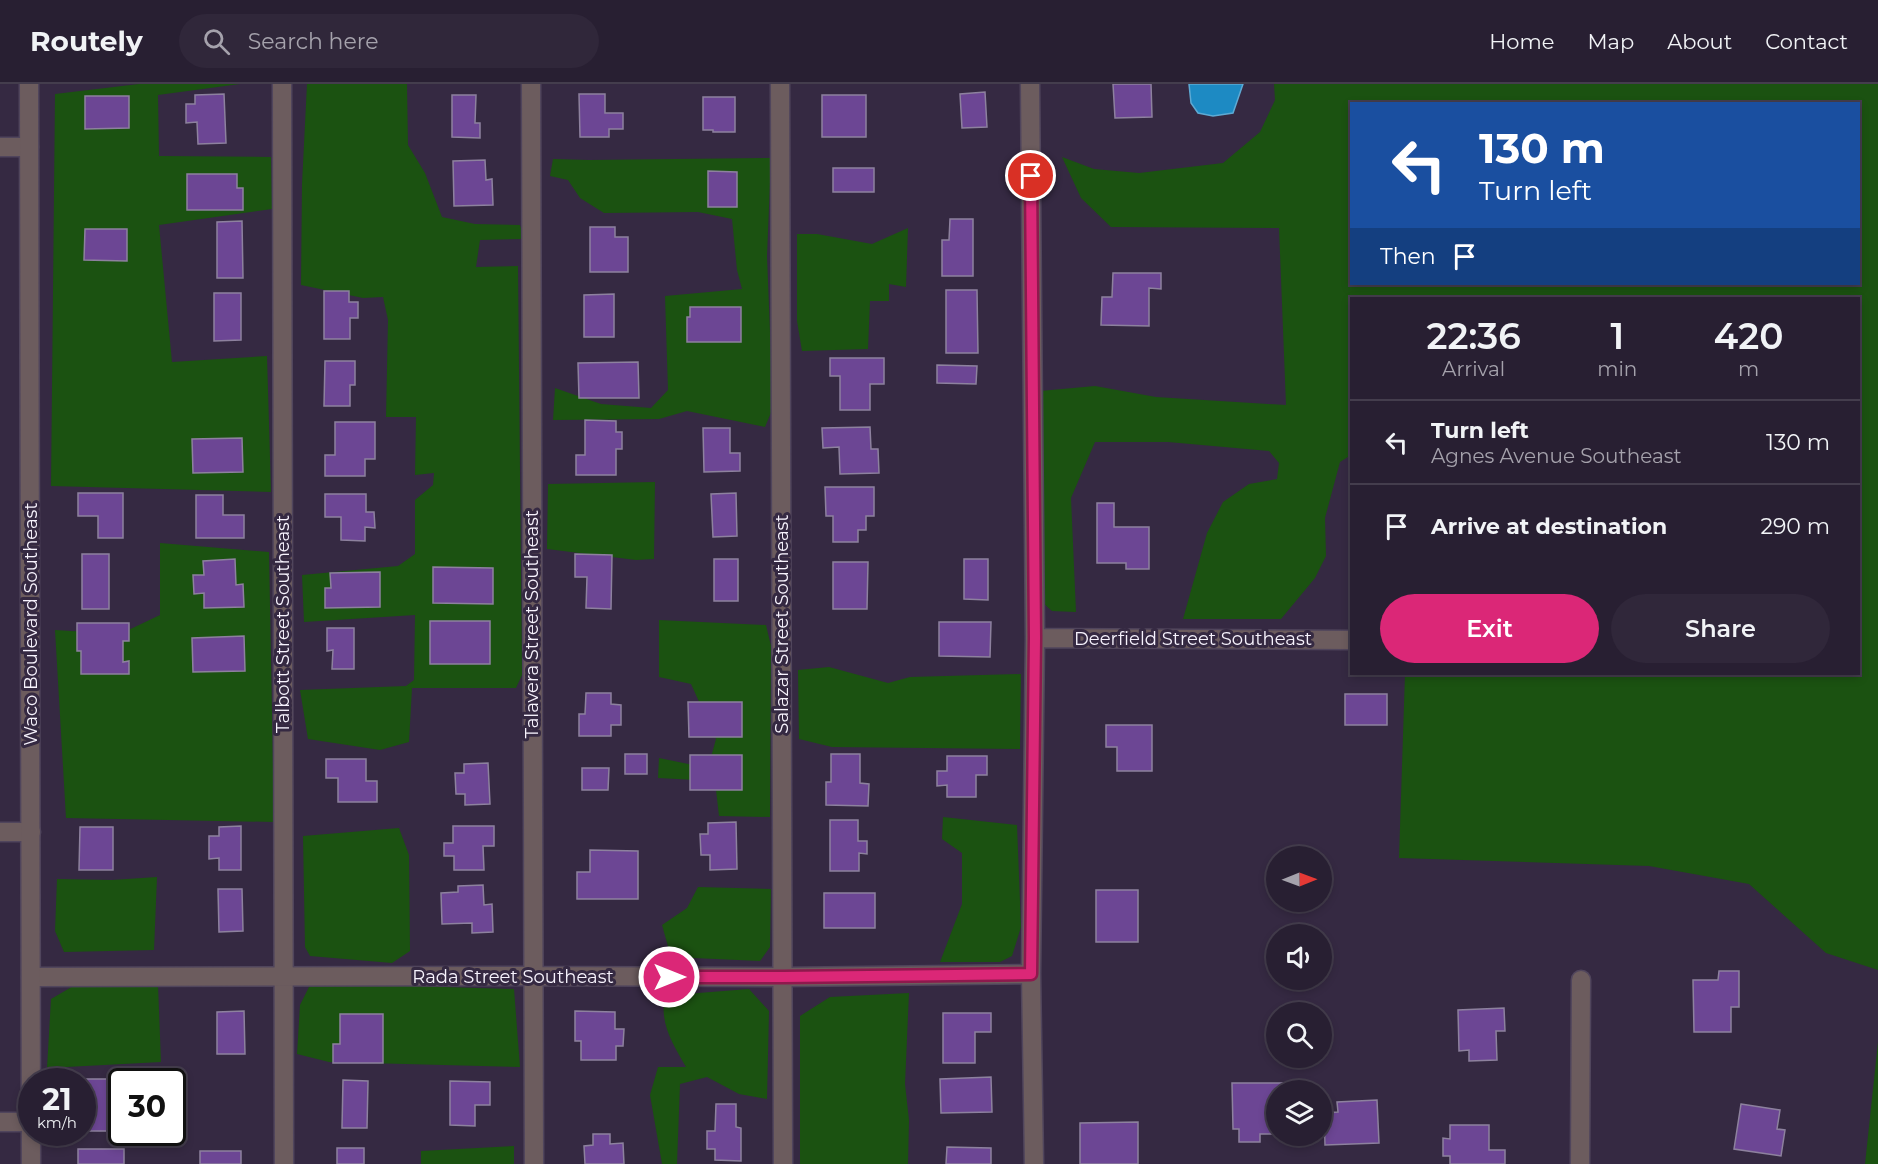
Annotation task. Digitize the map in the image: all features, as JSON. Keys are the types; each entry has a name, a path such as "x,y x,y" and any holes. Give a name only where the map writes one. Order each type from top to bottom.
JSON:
{"street":[{"name":"Waco Boulevard Southeast","path":"29,84 31,1068"},
{"name":"Talbott Street Southeast","path":"282,84 284,1164"},
{"name":"Talavera Street Southeast","path":"531,84 534,1164"},
{"name":"Salazar Street Southeast","path":"780,84 783,1164"},
{"path":"1030,84 1035,638 1031,974 1034,1164"},
{"path":"0,147 29,147"},
{"name":"Deerfield Street Southeast","path":"1035,638 1350,640"},
{"path":"0,832 31,832"},
{"name":"Rada Street Southeast","path":"32,977 783,977 1031,974"},
{"path":"1580,1164 1581,980"},
{"path":"0,1122 18,1122"},
{"name":"Waco Boulevard Southeast","path":"31,1146 31,1164"}],"green space":[{"path":"139,84 240,84 158,95 159,156 271,157 272,209 159,225 172,362 267,356 271,492 51,486 55,94"},
{"path":"307,84 407,84 408,145 425,173 442,217 475,224 520,225 524,239 480,240 476,267 518,266 522,675 516,688 412,688 409,742 380,750 308,739 300,690 406,686 414,680 415,615 304,622 302,575 398,566 415,554 415,500 433,485 434,473 415,475 416,417 386,417 388,320 383,297 363,298 301,285 302,184"},
{"path":"1274,84 1878,84 1878,970 1826,953 1749,884 1649,866 1399,858 1405,675 1860,675 1860,297 1350,297 1350,456 1340,462 1325,518 1326,556 1315,578 1281,619 1183,619 1207,533 1223,502 1249,484 1277,479 1279,463 1269,451 1168,442 1095,442 1071,498 1076,612 1052,611 1042,602 1040,391 1095,386 1156,397 1286,405 1279,228 1111,227 1081,198 1062,157 1094,169 1139,173 1223,163 1260,132 1275,100"},
{"path":"771,158 767,256 773,408 765,427 687,411 659,419 553,420 555,388 601,404 651,408 668,390 665,296 742,289 737,270 732,219 698,212 604,213 580,198 568,180 550,176 553,159"},
{"path":"908,228 906,287 889,284 889,301 870,301 868,349 802,351 797,321 797,234 817,234 872,244"},
{"path":"655,482 654,559 636,560 547,549 548,484"},
{"path":"160,543 269,552 274,822 66,818 55,630 120,634 160,615"},
{"path":"659,620 766,625 771,646 770,817 719,816 715,781 658,778 659,758 708,768 716,739 691,684 659,677"},
{"path":"829,667 888,683 910,677 1021,674 1020,749 832,747 799,739 798,670"},
{"path":"943,817 1017,825 1021,927 1012,956 1000,962 940,962 962,904 962,853 942,839"},
{"path":"399,828 409,855 410,951 392,963 310,956 305,947 303,836"},
{"path":"157,877 154,950 64,952 55,931 57,879 112,880"},
{"path":"698,887 771,889 770,947 760,961 671,957 662,925 687,908"},
{"path":"311,983 514,989 520,1067 329,1062 297,1054 300,1005"},
{"path":"75,985 158,985 161,1062 47,1068 51,999"},
{"path":"749,989 769,1011 767,1099 739,1094 707,1077 680,1084 677,1164 662,1164 650,1095 658,1067 686,1067 666,1028 664,1002 673,995"},
{"path":"909,993 905,1084 909,1120 908,1164 800,1164 800,1016 830,997"},
{"path":"1878,1042 1878,1164 1865,1164"},
{"path":"514,1146 514,1164 421,1164 421,1151"}],"water":[{"path":"1189,84 1243,84 1233,113 1213,116 1198,113 1191,103"}],"building":[{"path":"1113,84 1151,84 1152,117 1115,118"},
{"path":"985,92 987,127 962,128 960,94"},
{"path":"224,94 226,143 198,144 197,122 186,123 186,104 195,104 195,95"},
{"path":"579,94 605,94 605,113 623,113 623,129 609,129 609,137 580,137"},
{"path":"452,95 476,95 475,123 480,123 480,138 452,137"},
{"path":"822,95 866,95 866,137 822,137"},
{"path":"85,96 129,96 129,128 85,129"},
{"path":"703,97 735,97 735,132 703,130"},
{"path":"485,160 486,180 492,179 493,205 454,206 453,161"},
{"path":"833,168 874,168 874,192 833,192"},
{"path":"708,171 737,172 737,207 708,207"},
{"path":"187,174 237,174 237,188 243,188 243,210 187,210"},
{"path":"950,219 973,219 973,276 942,276 942,240 949,240"},
{"path":"242,221 243,278 217,278 217,222"},
{"path":"590,227 615,227 615,237 628,237 628,272 590,272"},
{"path":"85,229 127,229 127,261 84,260"},
{"path":"1113,273 1161,273 1161,289 1149,288 1149,326 1101,325 1102,297 1112,297"},
{"path":"946,290 977,290 978,353 946,353"},
{"path":"324,291 349,291 349,302 358,302 358,318 350,318 350,339 324,339"},
{"path":"214,293 241,293 241,340 214,341"},
{"path":"614,294 614,337 584,337 584,295"},
{"path":"690,307 741,307 741,342 687,342 687,317 690,317"},
{"path":"830,358 884,358 884,384 870,384 870,410 840,410 840,376 830,376"},
{"path":"325,361 355,361 355,385 350,385 350,406 324,406"},
{"path":"638,362 639,398 579,398 578,363"},
{"path":"937,365 977,366 976,384 937,383"},
{"path":"585,420 616,421 616,432 622,432 622,449 616,449 616,475 576,475 576,455 585,455"},
{"path":"335,422 375,422 375,459 365,459 365,476 325,476 325,455 335,455"},
{"path":"870,427 871,449 878,449 879,473 840,474 839,447 823,448 822,428"},
{"path":"703,428 730,428 730,453 740,453 740,471 704,472"},
{"path":"242,438 243,472 193,473 192,439"},
{"path":"825,487 874,487 874,516 866,516 866,530 858,530 858,542 833,542 833,516 826,516"},
{"path":"78,493 123,493 123,538 98,538 98,516 78,516"},
{"path":"736,493 737,536 713,537 711,494"},
{"path":"325,494 366,494 366,512 374,512 375,528 365,527 365,541 341,540 341,517 325,517"},
{"path":"196,495 223,495 223,515 244,515 244,538 196,538"},
{"path":"1097,503 1114,503 1114,527 1149,527 1149,569 1126,569 1126,563 1097,563"},
{"path":"82,554 109,554 109,609 82,609"},
{"path":"575,554 612,555 611,609 586,608 587,577 575,577"},
{"path":"235,559 236,585 243,584 244,607 204,608 204,593 194,594 193,575 204,575 203,561"},
{"path":"714,559 738,559 738,601 714,601"},
{"path":"964,559 988,559 988,600 964,599"},
{"path":"833,562 868,562 867,609 833,609"},
{"path":"433,567 493,568 493,604 433,603"},
{"path":"380,572 380,607 325,608 325,588 331,588 330,573"},
{"path":"430,621 490,621 490,664 430,664"},
{"path":"939,622 991,622 990,657 939,656"},
{"path":"77,623 129,623 129,641 123,641 123,662 129,661 129,674 81,674 81,651 77,651"},
{"path":"327,628 354,628 354,669 332,669 333,650 327,651"},
{"path":"244,636 245,671 193,672 192,638"},
{"path":"586,693 611,693 611,704 621,705 621,725 611,725 611,736 579,736 579,714 585,714"},
{"path":"1345,694 1387,694 1387,725 1345,725"},
{"path":"688,702 742,702 742,737 689,737"},
{"path":"1106,725 1152,725 1152,771 1117,771 1117,747 1106,747"},
{"path":"625,754 647,754 647,774 625,774"},
{"path":"831,754 860,754 860,783 869,784 868,806 826,805 826,782 831,782"},
{"path":"690,755 742,755 742,790 690,790"},
{"path":"947,756 987,756 987,775 976,775 976,797 947,797 947,785 937,786 937,771 947,771"},
{"path":"326,759 366,759 366,781 377,781 377,802 338,802 338,778 326,778"},
{"path":"488,763 490,804 465,805 465,794 456,794 455,773 464,773 464,764"},
{"path":"582,768 609,768 608,790 582,790"},
{"path":"830,820 858,820 858,841 867,841 867,854 859,853 859,871 830,871"},
{"path":"736,822 737,869 710,870 710,855 701,855 700,834 708,834 708,823"},
{"path":"241,826 241,870 219,870 219,858 209,859 209,836 219,836 219,827"},
{"path":"453,826 494,826 494,846 483,846 484,870 454,870 454,856 444,856 444,843 453,843"},
{"path":"80,827 113,827 113,870 79,870"},
{"path":"590,850 638,851 638,899 577,899 577,872 590,872"},
{"path":"483,885 484,905 492,904 493,932 472,933 472,923 442,924 441,893 458,892 458,886"},
{"path":"218,889 242,889 243,931 219,932"},
{"path":"1096,890 1138,890 1138,942 1096,942"},
{"path":"824,893 875,893 875,928 824,928"},
{"path":"1719,971 1739,971 1739,1007 1731,1007 1731,1032 1694,1032 1693,980 1718,980"},
{"path":"1504,1008 1505,1031 1496,1031 1497,1060 1469,1061 1469,1050 1459,1051 1458,1010"},
{"path":"244,1011 245,1054 217,1054 217,1012"},
{"path":"575,1011 615,1012 615,1029 624,1029 623,1046 616,1046 616,1060 581,1060 581,1041 575,1041"},
{"path":"943,1013 991,1013 991,1032 975,1032 975,1063 943,1063"},
{"path":"340,1014 383,1014 383,1063 333,1063 333,1044 340,1044"},
{"path":"991,1077 992,1112 941,1113 940,1079"},
{"path":"96,1079 108,1079 107,1131 96,1131"},
{"path":"343,1080 368,1081 367,1128 342,1128"},
{"path":"450,1081 490,1082 490,1105 475,1105 475,1126 450,1125"},
{"path":"1232,1083 1266,1083 1266,1134 1260,1134 1260,1142 1239,1142 1239,1129 1233,1129"},
{"path":"1377,1100 1379,1143 1332,1145 1332,1112 1338,1112 1337,1102"},
{"path":"716,1104 736,1104 736,1127 741,1128 741,1161 715,1160 715,1149 707,1149 707,1131 715,1131"},
{"path":"1741,1104 1780,1110 1777,1129 1785,1130 1781,1156 1734,1149"},
{"path":"1138,1122 1138,1164 1080,1164 1080,1123"},
{"path":"1450,1125 1489,1125 1489,1150 1505,1150 1505,1164 1450,1164 1450,1156 1443,1156 1443,1138 1450,1139"},
{"path":"593,1134 610,1134 610,1144 623,1143 624,1164 585,1164 584,1146 593,1145"},
{"path":"947,1147 991,1148 991,1164 946,1164"},
{"path":"337,1148 364,1148 364,1164 337,1164"},
{"path":"78,1149 124,1149 124,1164 78,1164"},
{"path":"200,1151 241,1151 241,1164 200,1164"}],"route":[{"path":"669,977 1031,974 1035,638 1031,176"}]}
